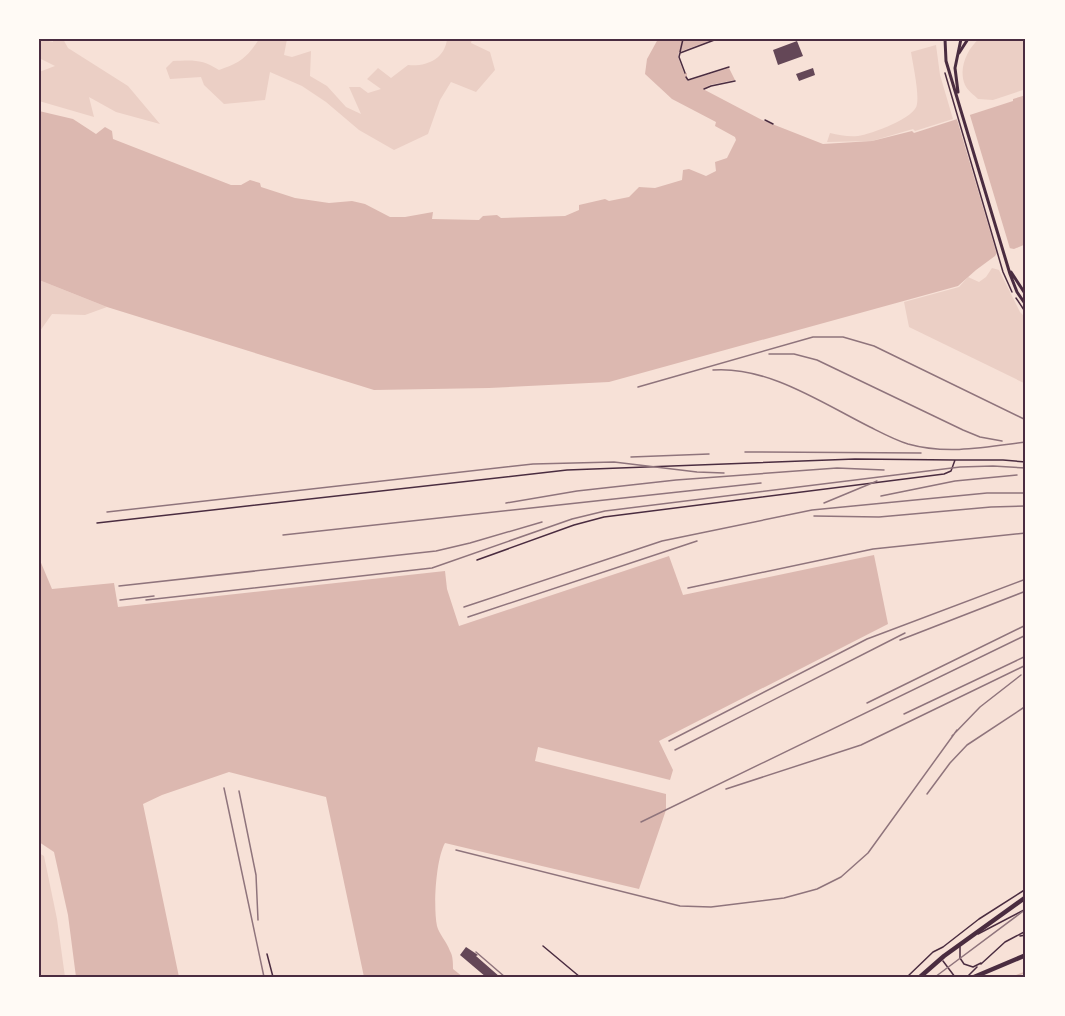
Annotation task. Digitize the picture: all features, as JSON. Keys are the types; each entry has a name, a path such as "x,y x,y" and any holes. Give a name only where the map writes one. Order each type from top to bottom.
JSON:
{"main road":[{"path":"920,977 941,958 1026,897"},
{"path":"974,977 1026,955"}],"street":[{"path":"945,39 946,61 1007,265 1017,292 1026,305"},
{"path":"961,39 955,77 962,111"},
{"path":"956,60 968,39"},
{"path":"1007,265 1026,295"}],"lane":[{"path":"97,523 567,470 855,459 1026,462"},
{"path":"477,560 594,519 944,474 951,471 955,460"},
{"path":"981,963 973,967 964,964 959,954 961,943 1026,909"},
{"path":"967,977 1005,942 1026,933"},
{"path":"1013,937 1026,933"},
{"path":"543,946 580,977"},
{"path":"267,954 273,977"},
{"path":"941,958 955,977"}],"path":[{"path":"683,39 679,57 685,73"},
{"path":"680,53 717,39"},
{"path":"687,77 688,80 729,67"},
{"path":"704,89 735,81"},
{"path":"956,112 1001,265"},
{"path":"765,120 772,124"},
{"path":"908,977 933,952 1026,889"}],"shaded area":[{"path":"39,39 53,42 53,39 63,39 68,48 128,86 160,124 116,112 89,97 94,117 39,101 39,72 55,66 39,58"},
{"path":"259,39 287,39 284,55 292,57 311,51 310,76 327,86 346,107 361,114 349,87 360,87 368,93 381,89 367,79 378,68 391,78 408,65 428,63 443,52 447,39 472,39 471,43 490,52 495,70 476,92 451,82 440,100 428,134 394,150 359,130 326,102 302,86 270,72 265,100 224,104 204,85 201,77 170,79 166,68 173,61 197,61 219,70 242,59"},
{"path":"658,39 715,39 679,52 678,57 684,73 687,73 687,81 729,68 735,80 710,85 703,89 762,120 823,144 872,141 912,131 914,133 1026,95 1026,244 997,253 958,286 609,382 489,388 374,390 107,307 39,280 39,111 73,119 96,134 105,127 112,131 113,139 231,185 241,185 250,180 260,183 261,187 295,198 329,203 352,201 365,204 390,217 433,212 432,219 479,220 483,216 497,215 501,218 565,216 579,210 579,205 605,199 609,201 629,197 639,187 655,188 682,180 683,170 689,169 706,176 716,171 715,162 727,158 736,140 735,137 715,126 716,122 672,99 645,74 647,59"},
{"path":"979,39 1026,39 1026,89 993,100 978,99 969,91 963,79 963,66 967,54"},
{"path":"936,45 940,75 953,119 872,141 827,142 830,133 864,135 892,125 909,115 917,104 917,86 911,52"},
{"path":"992,268 999,270 1020,312 1026,318 1026,384 909,327 904,302 959,287 968,277 979,282"},
{"path":"39,280 107,307 85,315 52,314 40,331 39,380"},
{"path":"874,555 888,624 659,741 673,770 670,780 538,747 535,761 666,794 666,810 639,889 445,843 437,871 436,917 438,929 452,955 453,969 463,977 364,977 326,797 229,772 162,795 143,804 179,977 76,977 68,915 54,852 39,842 39,558 52,589 114,583 118,607 445,571 447,589 459,626 669,556 683,595"},
{"path":"39,853 44,856 57,919 65,977 39,977"}],"pier":[{"path":"969,112 1011,252 999,255 998,258 956,116"}],"building":[{"path":"797,41 803,56 778,65 773,50"},
{"path":"813,68 815,75 799,81 796,74"},
{"path":"466,947 478,955 476,956 500,977 486,977 460,955"}],"waterway":[{"path":"1013,977 1026,972"}],"tram line":[{"path":"935,977 1026,909"}],"railway":[{"path":"638,387 813,337 843,337 874,346 1026,420"},
{"path":"769,354 794,354 817,360 963,430 980,437 1002,441"},
{"path":"713,370 734,370 774,380 814,397 908,444 952,450 1026,442"},
{"path":"745,452 921,453"},
{"path":"631,457 709,454"},
{"path":"107,512 533,464 614,462 724,473"},
{"path":"146,600 432,568 572,519 605,511 960,467 1026,468"},
{"path":"506,503 577,491 676,480 837,468 884,470"},
{"path":"881,496 955,481 1017,475"},
{"path":"824,503 877,481"},
{"path":"283,535 761,483"},
{"path":"464,607 662,541 812,510 987,493 1026,493"},
{"path":"814,516 879,517 1026,506"},
{"path":"119,586 436,551 542,522"},
{"path":"688,588 873,549 1026,533"},
{"path":"468,617 697,541"},
{"path":"669,741 867,639 1026,579"},
{"path":"900,640 1026,591"},
{"path":"120,600 154,596"},
{"path":"867,703 1026,625"},
{"path":"675,750 905,633"},
{"path":"641,822 1026,635"},
{"path":"904,714 1026,656"},
{"path":"726,789 861,745 1026,665"},
{"path":"952,736 980,707 1021,675"},
{"path":"927,794 967,745 1026,706"},
{"path":"456,850 680,906 711,907 784,898 817,889 841,877 868,853 957,730"},
{"path":"224,788 264,977"},
{"path":"239,791 256,875 258,920"},
{"path":"476,952 505,977"}]}
